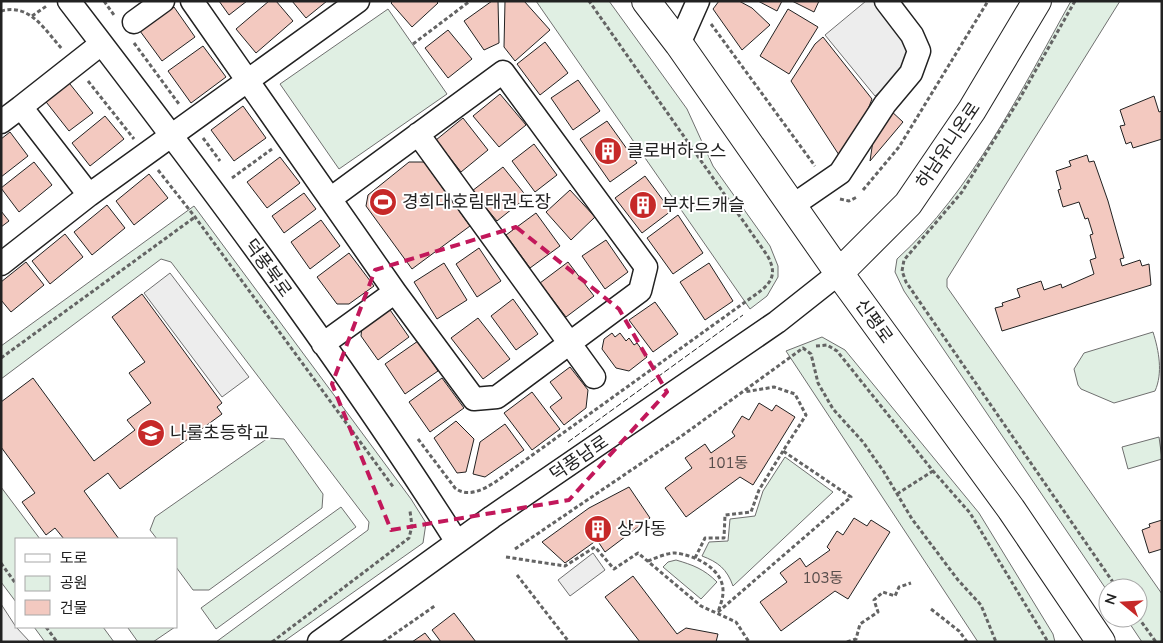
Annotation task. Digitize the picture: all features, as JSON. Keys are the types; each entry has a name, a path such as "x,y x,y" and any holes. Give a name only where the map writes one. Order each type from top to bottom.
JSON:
{"main road":[{"name":"신평로","path":"646,1 680,44 838,273 1011,510 1100,642"},
{"name":"하남유니온로","path":"838,273 908,204 972,110 1037,1"}],"street":[{"name":"덕풍북로","path":"68,1 173,136 323,344 457,542"},
{"path":"134,22 163,1"},
{"path":"192,1 249,82 330,199 395,292 474,399 498,396 640,291 646,267 503,72 330,199"},
{"path":"1,264 90,195 249,82 358,1"},
{"path":"792,206 840,173 885,104 911,72 919,50 912,35 886,1"},
{"path":"680,44 698,3"},
{"path":"1,122 76,66 101,44"},
{"path":"21,108 90,195"},
{"path":"418,134 571,342 594,377"},
{"name":"덕풍남로","path":"318,642 457,542 777,322 838,273"},
{"path":"323,344 395,292"}],"path":[{"path":"32,16 53,1"},
{"path":"413,44 470,1"},
{"path":"455,488 459,491 471,492 490,486 768,286 773,275 772,265 766,254 589,1"},
{"path":"863,190 899,147 988,1"},
{"path":"1075,1 1020,98 962,192 904,260 902,271 906,282 1110,578"},
{"path":"698,3 827,182 842,200 849,201 857,197"},
{"path":"1,11 20,10 32,16 76,66 195,217 395,489"},
{"path":"1,358 195,217"},
{"path":"816,346 827,345 837,350 970,513 1048,642"},
{"path":"515,549 683,435 803,348 811,354 818,383 832,409 863,442 912,519 958,580 982,605 996,642"},
{"path":"695,558 705,538 724,538 725,515 751,512 759,490 806,415 795,394 774,387 742,392"},
{"path":"718,612 851,497 783,451"},
{"path":"897,494 933,470"},
{"path":"272,642 409,538 412,526 410,509 405,503"},
{"path":"506,557 565,566 595,547 614,569 638,553 701,606 718,612 736,622 750,642"},
{"path":"648,562 674,553 695,558 712,569 721,580 723,593 718,612"},
{"path":"1,563 15,583"},
{"path":"517,575 569,642"},
{"path":"847,642 856,639 860,624 878,612 874,600 883,592 895,596 899,586 911,582"},
{"path":"383,642 436,605"},
{"path":"931,609 959,631 967,642"},
{"path":"47,628 57,642"},
{"path":"1146,628 1156,642"}],"highlighted area":[{"path":"516,227 619,309 667,392 569,500 391,530 332,384 375,270"}],"green space":[{"path":"536,1 609,1 687,109 713,166 770,246 778,266 778,277 767,296 750,309"},
{"path":"1071,1 1120,1 947,279 947,287 1162,594 1162,642 1142,642 1133,628 1148,628 1148,578 1099,578 904,291 895,272 897,259 924,232 949,202 994,138"},
{"path":"388,9 447,94 339,169 280,84"},
{"path":"194,206 411,499 426,523 423,543 283,642 216,642 368,530 369,522 171,262 161,259 1,379 1,346"},
{"path":"1153,332 1159,362 1159,377 1155,391 1114,403 1081,389 1078,385 1074,369 1084,353"},
{"path":"822,337 845,350 979,513 1053,634 1055,642 978,642 786,351"},
{"path":"1159,437 1162,459 1128,469 1122,447"},
{"path":"268,438 284,439 323,494 322,508 209,590 193,590 178,570 178,538 156,538 150,530 155,517"},
{"path":"785,457 833,492 733,586 728,575 721,567 702,556 709,542 728,541 730,519 755,516 763,491"},
{"path":"1,487 39,538 15,538 15,601 1,582"},
{"path":"341,507 356,527 216,629 201,608"},
{"path":"676,560 698,568 717,582 701,599 663,567 668,562"},
{"path":"35,628 104,628 114,642 45,642"},
{"path":"128,628 174,628 153,642 138,642"}],"shaded area":[{"path":"866,1 873,1 915,52 908,69 875,96 825,35"},
{"path":"170,273 249,377 222,397 144,293"},
{"path":"593,553 605,570 570,596 558,580"},
{"path":"1,604 15,628 30,642 1,642"}],"building":[{"path":"219,1 247,1 229,15"},
{"path":"269,1 276,1 293,21 256,53 236,29"},
{"path":"292,1 327,1 306,18"},
{"path":"393,1 436,1 438,3 412,27 391,3"},
{"path":"492,1 498,1 499,43 484,50 464,21"},
{"path":"505,1 524,1 550,30 515,61 504,47"},
{"path":"719,1 739,1 752,8 770,25 742,50 713,9"},
{"path":"758,1 782,1 777,11"},
{"path":"792,1 819,1 814,12"},
{"path":"174,7 195,37 162,61 140,31"},
{"path":"788,9 818,27 789,74 760,56"},
{"path":"448,30 472,59 448,78 425,48"},
{"path":"823,37 872,99 859,132 839,155 791,81 815,44"},
{"path":"545,42 568,73 540,95 517,64"},
{"path":"203,46 226,77 191,103 168,71"},
{"path":"66,79 93,113 69,131 43,98"},
{"path":"578,80 600,111 573,130 551,98"},
{"path":"500,94 526,125 499,147 473,116"},
{"path":"1154,96 1159,112 1162,111 1162,139 1133,148 1131,142 1126,144 1120,126 1125,125 1120,110"},
{"path":"243,106 266,138 234,161 211,130"},
{"path":"890,110 903,122 870,161 875,127"},
{"path":"105,116 124,139 90,166 72,143"},
{"path":"463,118 488,150 461,172 436,140"},
{"name":"클로버하우스","path":"607,121 637,163 610,182 580,139"},
{"path":"10,132 28,156 1,177 1,139"},
{"path":"534,144 557,175 535,192 512,161"},
{"path":"1087,155 1089,162 1094,161 1108,201 1124,258 1120,259 1122,266 1140,260 1142,266 1149,264 1151,285 1002,331 995,308 1003,306 1002,303 1020,297 1017,289 1041,281 1044,290 1061,284 1062,288 1094,274 1090,260 1096,258 1090,235 1093,234 1088,218 1085,219 1079,202 1063,207 1058,190 1061,189 1056,171 1071,166 1069,161"},
{"path":"280,157 300,183 267,208 247,182"},
{"path":"34,162 52,185 19,212 1,188"},
{"path":"409,162 424,162 470,226 412,269 366,206 368,195"},
{"path":"503,167 527,197 497,221 472,191"},
{"path":"149,174 168,198 134,225 116,201"},
{"name":"부차드캐슬","path":"645,176 671,211 642,233 615,198"},
{"path":"570,190 595,217 571,240 546,212"},
{"path":"304,193 316,209 284,233 272,216"},
{"path":"107,205 125,228 92,255 74,232"},
{"path":"1,211 9,221 1,227"},
{"path":"536,213 560,246 530,268 506,235"},
{"path":"678,215 703,253 673,274 647,238"},
{"path":"321,220 340,246 310,269 291,242"},
{"path":"65,234 83,257 50,284 32,261"},
{"path":"606,240 628,272 605,289 582,256"},
{"path":"479,248 501,281 477,297 456,264"},
{"path":"349,253 374,286 349,304 337,304 317,277"},
{"path":"26,262 44,285 11,312 1,300 1,282"},
{"path":"568,262 594,296 566,317 540,283"},
{"path":"444,263 467,300 437,319 414,282"},
{"path":"709,263 733,301 705,320 680,282"},
{"path":"142,294 222,403 217,407 222,414 120,489 108,473 84,491 118,538 63,538 55,528 46,535 22,502 35,493 1,447 1,402 33,378 94,461 135,430 127,420 151,403 129,373 145,362 112,317"},
{"path":"513,299 538,334 516,350 491,316"},
{"path":"655,302 678,334 653,352 629,320"},
{"path":"388,307 409,337 378,360 361,336 362,326"},
{"path":"478,318 510,359 483,379 451,338"},
{"path":"612,333 615,337 620,333 626,341 629,338 634,345 637,343 647,357 629,371 616,368 602,349 604,339"},
{"path":"418,341 438,371 405,394 385,364"},
{"path":"570,367 588,390 586,408 564,425 550,407 562,398 550,382"},
{"path":"442,378 464,408 430,432 409,402"},
{"path":"532,392 560,429 532,450 504,413"},
{"path":"759,403 772,411 776,405 795,417 753,485 740,477 686,517 665,488 692,468 685,458 705,444 711,453 735,436 732,432 742,416 749,420"},
{"path":"456,421 474,439 466,472 457,473 434,438"},
{"path":"505,424 524,450 485,477 473,474 480,442"},
{"name":"상가동","path":"629,487 650,518 605,552 597,540 565,563 542,542 589,508"},
{"path":"854,518 867,526 871,520 890,532 848,599 835,591 781,631 760,602 787,582 780,573 800,558 806,567 830,550 827,547 837,531 843,535"},
{"path":"1162,520 1162,549 1149,553 1142,530 1150,527 1149,524"},
{"path":"633,576 677,634 686,628 718,634 716,642 640,642 605,597"},
{"path":"454,613 476,642 441,642 432,630"},
{"path":"425,633 432,642 412,642"}],"fence":[{"path":"568,442 743,315"}],"place":[{"name":"클로버하우스","path":"608,151"},
{"name":"경희대호림태권도장","path":"383,202"},
{"name":"부차드캐슬","path":"643,205"},
{"name":"나룰초등학교","path":"151,433"},
{"name":"상가동","path":"598,529"}]}
